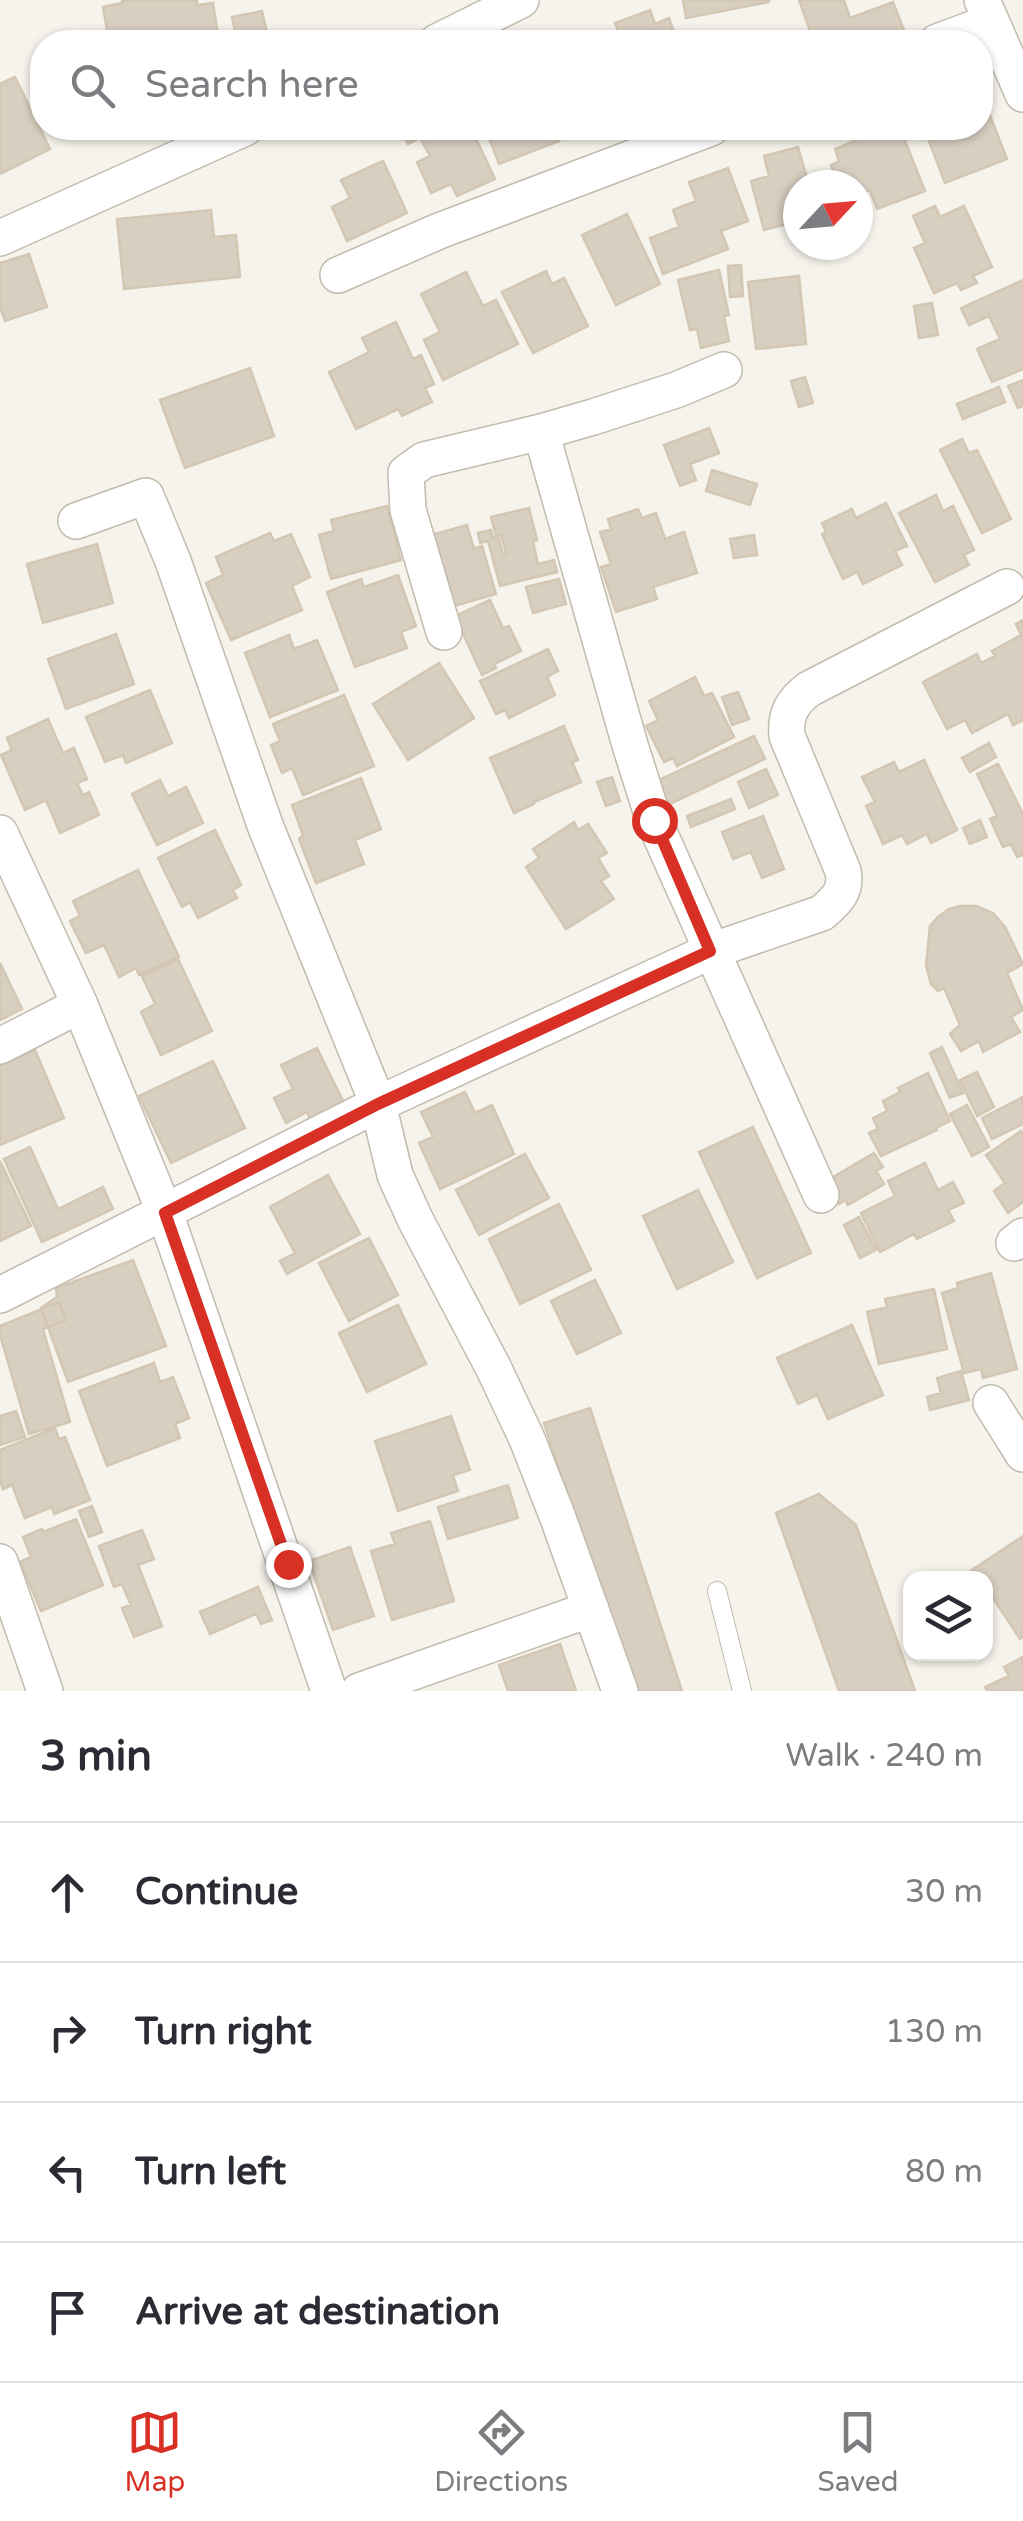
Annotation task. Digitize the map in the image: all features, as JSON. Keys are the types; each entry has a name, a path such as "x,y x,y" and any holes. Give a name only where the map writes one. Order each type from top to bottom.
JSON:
{"street":[{"path":"461,30 521,0"},
{"path":"956,30 986,11 1023,94"},
{"path":"0,238 218,140"},
{"path":"338,275 439,230 678,140"},
{"path":"444,632 408,510 406,473 424,460 541,432 676,390 724,370"},
{"path":"541,432 654,820 821,1194"},
{"path":"76,522 146,496 173,561 265,825 378,1104 396,1175 527,1440 620,1691"},
{"path":"0,1294 378,1104 710,951 822,913 844,889 844,870 787,736 789,709 809,689 1007,587"},
{"path":"0,833 80,1006 165,1213 330,1691"},
{"path":"0,1046 80,1006"},
{"path":"990,1403 1023,1454"},
{"path":"0,1562 45,1691"},
{"path":"359,1691 591,1609"}],"lane":[{"path":"718,1591 742,1691"}],"building":[{"path":"683,0 769,0 769,2 686,18"},
{"path":"799,0 844,0 850,18 893,2 904,30 810,30"},
{"path":"122,3 213,3 217,30 107,30 103,7"},
{"path":"650,10 655,24 669,18 673,30 618,30 615,23"},
{"path":"262,11 266,30 235,30 232,17"},
{"path":"15,77 30,108 30,140 46,140 50,149 0,174 0,84"},
{"path":"993,123 1007,159 945,183 929,140 993,140"},
{"path":"421,140 477,140 495,179 457,196 451,184 431,193 417,162 430,156"},
{"path":"490,140 559,141 499,164"},
{"path":"857,140 905,140 925,191 877,209 873,170 833,170 831,165 839,161 835,149"},
{"path":"798,147 805,170 783,170 783,225 764,230 751,181 769,176 764,156"},
{"path":"383,161 407,213 347,241 332,207 350,198 341,180"},
{"path":"728,168 748,221 721,231 728,249 663,274 650,238 679,227 673,210 696,201 689,182"},
{"path":"935,206 940,217 964,206 992,267 973,276 977,283 961,290 957,283 934,293 914,248 925,243 913,216"},
{"path":"211,210 214,237 236,235 240,277 124,289 117,219"},
{"path":"627,214 660,284 616,305 582,235"},
{"path":"29,254 47,307 5,321 0,307 0,263"},
{"path":"741,265 743,296 730,297 728,266"},
{"path":"719,270 729,315 724,316 729,341 701,348 697,329 690,330 678,280"},
{"path":"546,271 552,284 564,278 588,326 533,353 502,292"},
{"path":"466,272 483,306 496,300 518,344 443,380 424,340 440,332 421,294"},
{"path":"799,276 806,344 756,349 748,282"},
{"path":"1023,280 1023,369 992,382 977,349 1000,339 989,316 969,325 961,308"},
{"path":"932,303 938,335 919,338 914,306"},
{"path":"396,322 413,359 421,355 434,384 425,388 432,402 402,416 398,409 356,429 329,372 369,352 362,338"},
{"path":"250,368 274,436 185,468 160,400"},
{"path":"805,377 813,403 799,407 791,381"},
{"path":"1023,380 1023,406 1018,408 1008,386"},
{"path":"999,387 1005,402 963,419 957,404"},
{"path":"709,428 719,453 690,464 696,480 680,486 664,445"},
{"path":"962,439 969,453 977,450 1011,519 982,533 940,450"},
{"path":"712,470 757,484 750,505 706,491"},
{"path":"936,495 943,511 953,506 974,550 964,555 969,565 935,582 899,513"},
{"path":"886,503 907,546 895,551 902,565 863,584 857,572 843,579 822,534 826,532 822,523 852,509 856,518"},
{"path":"387,506 401,560 331,579 319,535 334,531 331,520"},
{"path":"529,508 538,564 554,560 557,572 500,586 488,541 480,543 478,533 491,530 493,538 498,536 503,555 506,554 491,517"},
{"path":"638,509 642,518 656,513 665,539 684,532 697,573 653,587 657,599 616,612 601,567 611,564 600,532 611,529 608,519"},
{"path":"467,525 474,549 482,546 496,594 451,607 424,537"},
{"path":"270,533 274,541 291,534 310,577 292,586 302,610 231,640 206,583 223,575 216,557"},
{"path":"754,535 757,555 734,558 730,539"},
{"path":"97,544 113,603 43,623 27,564"},
{"path":"398,575 416,626 401,632 407,648 355,667 327,592 361,579 364,587"},
{"path":"559,579 566,604 533,613 526,587"},
{"path":"490,600 503,628 509,626 521,651 494,664 496,668 482,675 455,616"},
{"path":"1023,620 1023,720 1013,725 1008,714 972,733 965,720 947,729 923,682 977,654 981,663 995,656 992,651 1021,635 1016,624"},
{"path":"116,634 134,684 66,709 48,659"},
{"path":"289,635 294,649 317,640 338,690 270,717 245,653"},
{"path":"548,649 558,671 547,677 555,695 509,718 505,710 496,714 480,681"},
{"path":"439,663 474,718 408,760 373,704"},
{"path":"695,677 704,696 712,693 734,737 677,766 673,758 664,762 646,726 658,720 649,701"},
{"path":"150,690 172,743 126,763 123,755 105,762 86,717"},
{"path":"738,692 749,719 732,725 722,697"},
{"path":"344,695 374,766 303,795 292,768 282,773 271,745 280,741 273,724"},
{"path":"48,719 63,753 74,748 87,779 77,783 83,795 89,792 99,815 60,833 46,800 25,810 1,755 12,750 7,738"},
{"path":"564,726 578,760 572,762 581,782 514,813 490,758"},
{"path":"754,736 765,759 659,809 648,785"},
{"path":"989,743 996,757 970,772 962,758"},
{"path":"924,760 957,830 931,843 927,834 907,844 902,835 883,844 866,806 875,802 862,777 894,762 899,772"},
{"path":"998,764 1023,814 1023,855 1017,857 1011,844 1003,847 990,819 997,816 977,774"},
{"path":"766,769 778,795 749,808 738,782"},
{"path":"612,777 620,801 606,806 597,782"},
{"path":"361,778 381,829 355,840 364,864 316,883 299,839 303,835 292,805"},
{"path":"160,780 168,796 186,787 203,823 157,845 132,794"},
{"path":"731,799 735,809 691,827 687,816"},
{"path":"763,816 784,869 762,878 751,852 733,859 722,832"},
{"path":"980,820 987,837 970,844 963,828"},
{"path":"574,822 578,830 588,824 607,853 598,858 609,876 601,881 614,899 566,929 526,867 539,858 533,849"},
{"path":"215,830 241,885 233,890 237,898 198,918 190,902 182,907 158,858"},
{"path":"138,870 179,957 139,975 136,968 119,977 104,945 86,953 70,921 80,916 73,901"},
{"path":"976,906 993,913 1005,927 1023,964 1007,973 1023,1010 1011,1017 1020,1032 983,1052 979,1041 961,1051 950,1034 960,1025 944,988 938,991 931,984 926,966 930,926 949,909"},
{"path":"178,959 212,1031 161,1055 141,1012 155,1004 142,976"},
{"path":"0,963 22,1009 0,1020"},
{"path":"942,1047 963,1093 950,1098 930,1053"},
{"path":"317,1048 344,1103 310,1120 307,1112 286,1123 274,1098 293,1089 281,1065"},
{"path":"35,1050 64,1118 0,1145 0,1065"},
{"path":"213,1061 245,1128 171,1163 139,1096"},
{"path":"977,1072 994,1107 977,1116 960,1080"},
{"path":"928,1073 950,1121 881,1156 869,1133 878,1129 873,1118 887,1111 883,1101 900,1092 898,1088"},
{"path":"465,1092 475,1113 492,1105 514,1154 440,1189 419,1143 433,1137 421,1112"},
{"path":"1023,1097 1023,1124 992,1139 982,1118"},
{"path":"967,1105 989,1147 972,1156 950,1114"},
{"path":"753,1127 811,1253 757,1278 699,1152"},
{"path":"1021,1131 1023,1202 1008,1213 994,1191 1005,1183 986,1155"},
{"path":"30,1147 58,1209 103,1187 113,1209 42,1242 4,1159"},
{"path":"874,1153 883,1167 876,1171 884,1184 848,1205 845,1200 839,1204 825,1182"},
{"path":"525,1154 549,1198 479,1235 456,1190"},
{"path":"0,1161 31,1226 0,1241"},
{"path":"925,1163 938,1190 953,1182 964,1203 948,1210 954,1221 917,1239 914,1234 880,1252 861,1213 895,1196 888,1181"},
{"path":"328,1175 360,1234 287,1274 280,1261 295,1253 270,1207"},
{"path":"698,1190 733,1262 677,1289 643,1216"},
{"path":"559,1204 591,1270 520,1304 489,1239"},
{"path":"859,1217 876,1250 860,1258 844,1225"},
{"path":"369,1238 398,1295 349,1321 319,1263"},
{"path":"133,1260 166,1346 68,1382 41,1308 57,1297 56,1288"},
{"path":"991,1273 1017,1369 983,1378 981,1369 964,1373 942,1293 958,1288 957,1283"},
{"path":"595,1280 621,1333 577,1354 551,1301"},
{"path":"934,1289 947,1349 879,1364 867,1312 887,1307 885,1299"},
{"path":"59,1302 66,1320 43,1329 70,1422 29,1434 0,1326"},
{"path":"398,1305 426,1364 367,1392 339,1333"},
{"path":"852,1325 883,1395 828,1419 817,1395 798,1404 777,1358"},
{"path":"154,1363 160,1382 173,1377 189,1418 175,1424 180,1438 107,1466 79,1391"},
{"path":"961,1371 969,1400 930,1410 927,1397 941,1393 937,1378"},
{"path":"590,1408 682,1691 632,1691 544,1423"},
{"path":"16,1411 25,1437 0,1445 0,1416"},
{"path":"451,1416 470,1470 453,1475 458,1491 398,1511 375,1441"},
{"path":"55,1428 59,1439 65,1437 90,1500 54,1514 52,1507 25,1518 12,1485 3,1489 0,1481 0,1450"},
{"path":"508,1485 518,1518 448,1539 438,1507"},
{"path":"819,1494 856,1525 915,1691 839,1691 776,1513"},
{"path":"92,1506 102,1532 89,1537 79,1511"},
{"path":"76,1519 103,1585 41,1611 20,1562 31,1557 23,1537"},
{"path":"430,1521 454,1601 392,1620 371,1551 395,1544 391,1533"},
{"path":"142,1530 154,1559 138,1565 162,1626 134,1637 122,1608 131,1605 122,1584 114,1587 99,1546"},
{"path":"1023,1536 1023,1637 1020,1639 993,1598 993,1571 970,1571"},
{"path":"350,1547 374,1616 333,1630 309,1561"},
{"path":"258,1587 272,1620 261,1624 256,1614 210,1634 200,1612"},
{"path":"560,1644 576,1691 508,1691 499,1665"},
{"path":"1023,1657 1023,1691 987,1691 985,1687 1009,1676 1004,1667"}],"route":[{"path":"288,1564 165,1213 378,1104 710,951 654,820"}]}
